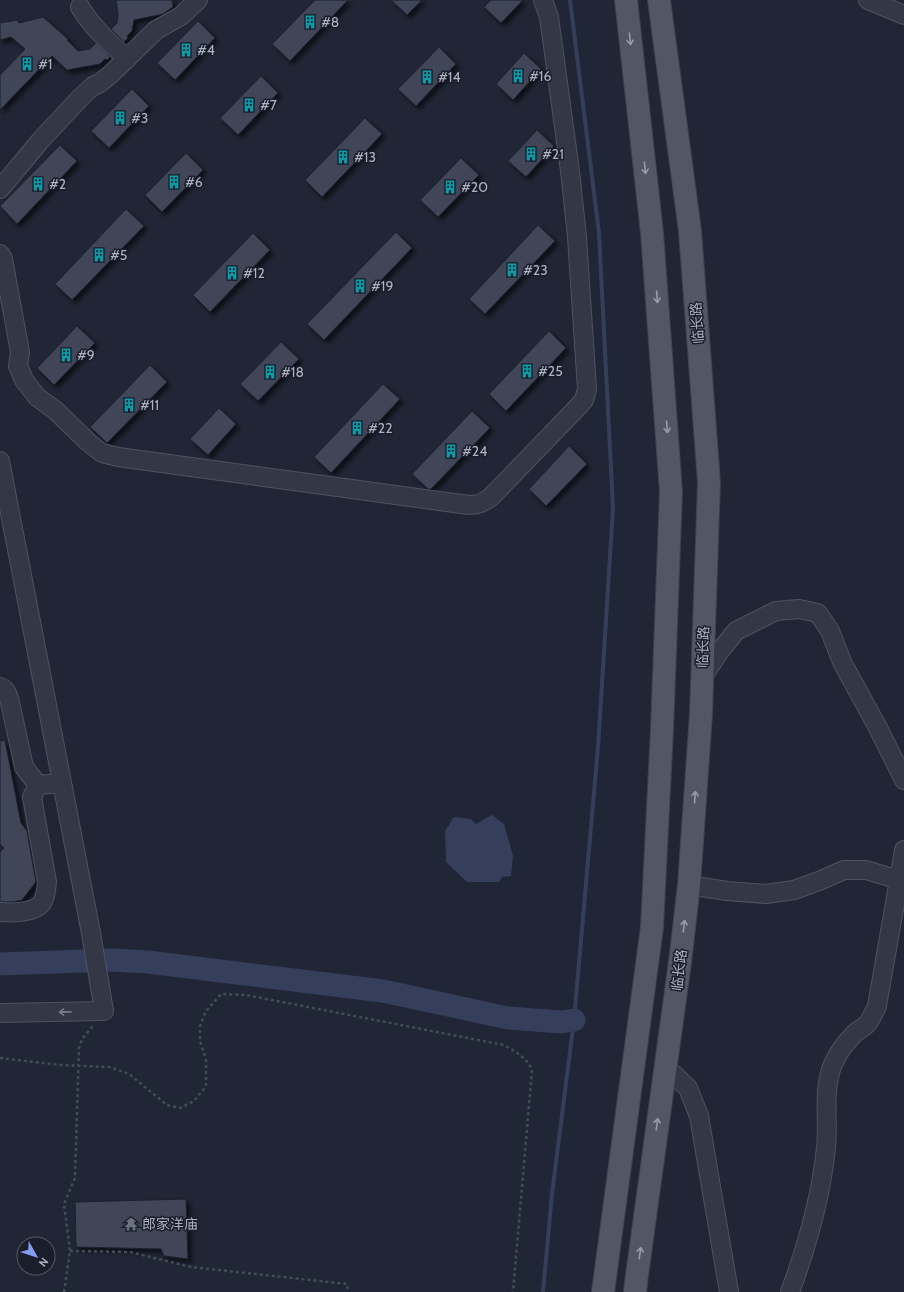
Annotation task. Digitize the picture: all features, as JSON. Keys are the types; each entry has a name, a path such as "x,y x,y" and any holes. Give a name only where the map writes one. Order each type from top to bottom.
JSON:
{"main road":[{"path":"603,1292 652,927 672,492 652,233 626,0"},
{"name":"临长路","path":"636,1292 637,1275 680,962 689,885 701,714 709,482 690,231 659,0"}],"street":[{"path":"0,189 40,141 81,97 93,86 100,83 111,74 156,30 181,16 198,0"},
{"path":"0,254 3,259 20,352 18,366 24,380 37,396 55,410 88,442 102,453 118,457 473,506 483,503 491,497 574,411 584,400 587,389 578,237 549,17 543,0"},
{"path":"868,0 904,15"},
{"path":"78,2 86,17 126,59"},
{"path":"0,461 3,492 62,783 91,933 104,1012 0,1013"},
{"path":"702,678 720,651 736,631 776,611 798,610 818,613 830,631 842,662 878,726 904,780"},
{"path":"0,687 7,692 10,702 24,767 38,785"},
{"path":"38,785 62,783"},
{"path":"0,912 18,913 29,910 41,905 46,895 47,882 32,797 38,785"},
{"path":"790,1292 802,1259 819,1196 826,1147 826,1095 828,1080 834,1063 841,1051 855,1033 867,1024 877,1006 904,850"},
{"path":"689,885 727,891 766,894 794,890 844,870 866,870 899,880"},
{"path":"665,1066 688,1088 699,1116 729,1292"}],"path":[{"path":"0,1058 60,1065 110,1067 129,1074 167,1105 180,1108 194,1101 206,1086 206,1059 200,1041 200,1026 206,1012 221,994 246,995 504,1045 520,1054 529,1063 532,1070 513,1292"},
{"path":"64,1292 70,1251 64,1204 75,1178 79,1048 82,1039 104,1012"},
{"path":"70,1251 130,1252 191,1267 347,1284 348,1292"}],"water":[{"path":"492,815 504,824 513,856 511,876 502,877 499,882 467,882 446,862 445,831 454,817 471,819 476,824"}],"building":[{"path":"116,0 172,0 173,7 163,14 134,20 132,31 124,42 111,29 117,23 118,15"},
{"name":"#8","path":"315,0 348,0 290,61 272,44"},
{"path":"391,0 422,0 407,15"},
{"path":"491,0 523,0 501,23 484,7"},
{"path":"43,17 68,39 67,40 78,51 90,49 96,43 110,57 107,60 105,59 100,64 67,70 52,56 0,110 0,75 25,49 11,37 0,40 0,23 17,20 19,23"},
{"name":"#4","path":"198,21 215,38 175,80 157,63"},
{"name":"#14","path":"439,47 456,64 416,106 398,89"},
{"name":"#16","path":"524,53 541,69 513,100 496,84"},
{"name":"#7","path":"261,76 278,93 238,135 220,118"},
{"name":"#3","path":"132,89 149,106 109,148 91,131"},
{"name":"#13","path":"365,118 382,134 322,197 305,180"},
{"name":"#21","path":"537,130 554,146 526,177 508,161"},
{"name":"#2","path":"60,145 77,161 17,224 0,206"},
{"name":"#6","path":"186,153 203,170 162,212 145,195"},
{"name":"#20","path":"461,158 479,175 438,217 420,200"},
{"name":"#5","path":"126,209 144,226 72,300 55,284"},
{"name":"#23","path":"538,225 555,241 485,314 469,299"},
{"name":"#19","path":"396,232 412,248 324,340 307,324"},
{"name":"#12","path":"253,233 270,250 210,312 193,295"},
{"name":"#9","path":"77,326 95,343 54,385 37,368"},
{"name":"#25","path":"549,331 566,348 506,411 489,394"},
{"name":"#18","path":"281,342 299,359 258,401 240,384"},
{"name":"#11","path":"150,365 167,382 107,443 90,427"},
{"name":"#22","path":"383,384 400,399 331,473 314,457"},
{"path":"219,408 236,424 208,455 190,439"},
{"name":"#24","path":"472,411 490,428 431,489 428,489 412,474"},
{"path":"569,446 587,464 546,506 529,489"},
{"path":"5,740 21,823 27,831 36,882 22,900 13,902 0,902 0,852 4,848 0,844 0,741"},
{"name":"郎家洋庙","path":"186,1199 188,1259 164,1256 161,1249 76,1247 75,1202"}],"waterway":[{"path":"543,1292 552,1194 574,1020 598,747 613,508 599,233 570,0"},
{"path":"0,964 112,960 148,962 383,991 508,1018 561,1022 574,1020"}],"place":[{"name":"#8","path":"310,22"},
{"name":"#4","path":"186,50"},
{"name":"#1","path":"27,64"},
{"name":"#16","path":"518,76"},
{"name":"#14","path":"427,77"},
{"name":"#7","path":"249,105"},
{"name":"#3","path":"120,118"},
{"name":"#21","path":"531,154"},
{"name":"#13","path":"343,157"},
{"name":"#6","path":"174,182"},
{"name":"#2","path":"38,184"},
{"name":"#20","path":"450,187"},
{"name":"#5","path":"99,255"},
{"name":"#23","path":"512,270"},
{"name":"#12","path":"232,273"},
{"name":"#19","path":"360,286"},
{"name":"#9","path":"66,355"},
{"name":"#25","path":"527,371"},
{"name":"#18","path":"270,372"},
{"name":"#11","path":"129,405"},
{"name":"#22","path":"357,428"},
{"name":"#24","path":"451,451"},
{"name":"郎家洋庙","path":"131,1224"}]}
